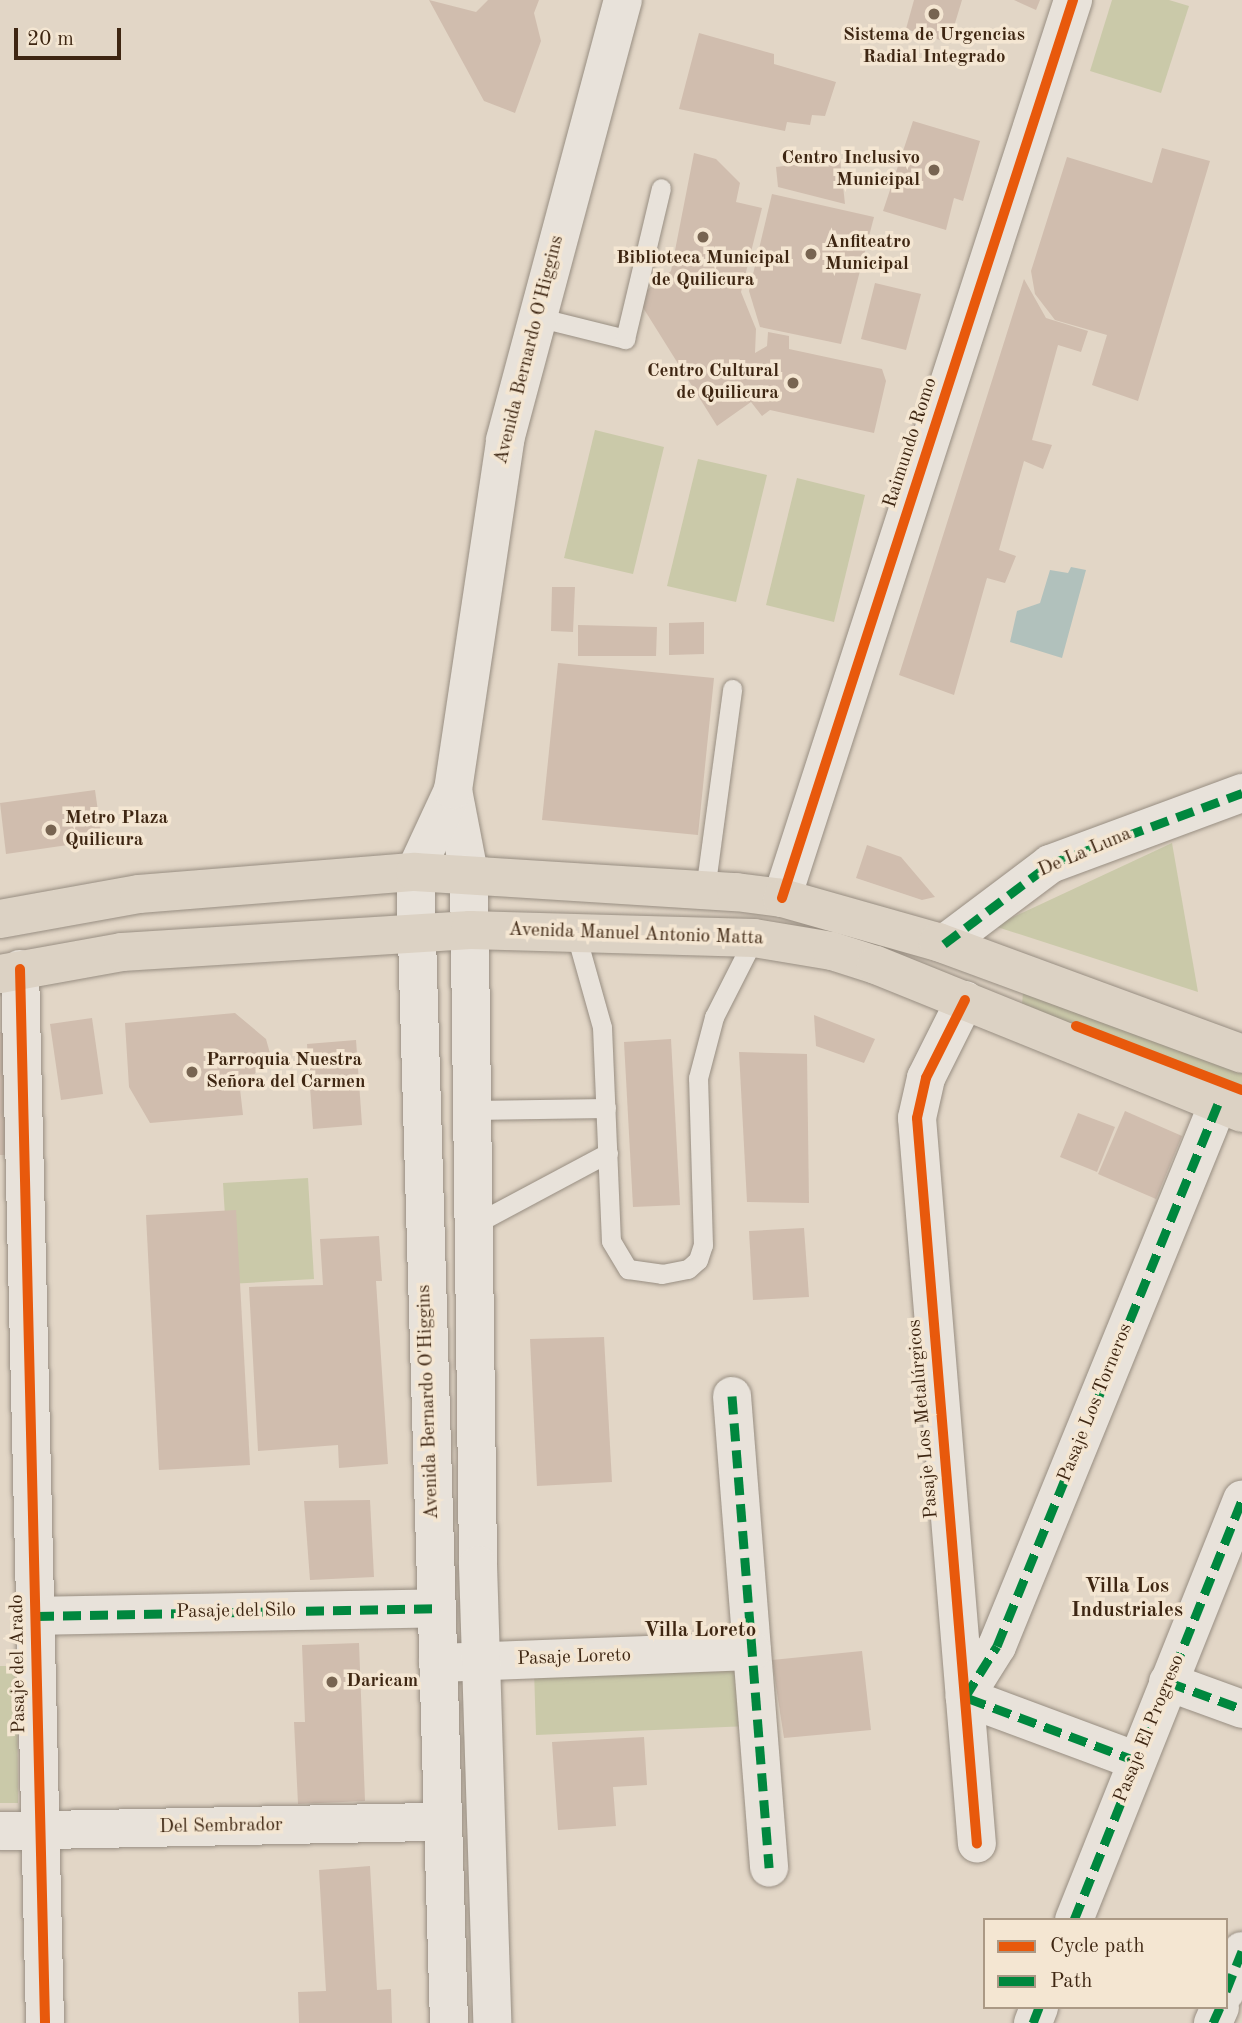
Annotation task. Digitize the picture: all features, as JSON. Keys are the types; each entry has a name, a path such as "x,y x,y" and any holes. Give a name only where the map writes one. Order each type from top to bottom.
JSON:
{"main road":[{"path":"0,919 139,894 415,872 468,873 782,898 944,944 1242,1054"},
{"name":"Avenida Manuel Antonio Matta","path":"10,972 135,951 470,930 754,938 832,951 965,1000 1230,1108"}],"street":[{"name":"Avenida Bernardo O'Higgins","path":"449,2023 415,872 453,789 505,440 623,0"},
{"name":"Raimundo Romo","path":"782,898 1073,0"},
{"name":"Avenida Bernardo O'Higgins","path":"453,789 468,873 470,930 481,1661 492,2023"},
{"name":"De La Luna","path":"944,944 985,908 1050,864 1242,793"},
{"name":"Pasaje del Arado","path":"10,972 36,1616 46,2023"},
{"name":"Pasaje Los Metalúrgicos","path":"965,1000 926,1078 917,1118 977,1844"},
{"name":"Pasaje Los Torneros","path":"965,1697 997,1646 1230,1108"},
{"path":"732,1396 769,1868"},
{"name":"Pasaje El Progreso","path":"1075,1918 1242,1499"},
{"name":"Pasaje del Silo","path":"36,1616 436,1608"},
{"name":"Pasaje Loreto","path":"438,1663 752,1651"},
{"path":"1168,1682 1242,1709"},
{"path":"965,1697 1137,1761"},
{"name":"Del Sembrador","path":"0,1831 442,1822"},
{"path":"1228,1986 1242,1951"}],"lane":[{"path":"537,317 625,339 661,188"},
{"path":"705,890 732,689"},
{"path":"575,931 599,1001 611,1241 617,1258 628,1269 662,1274 688,1269 698,1261 703,1245 698,1078 702,1048 754,938"},
{"path":"472,1110 606,1108"},
{"path":"473,1225 607,1153"}],"green space":[{"path":"1112,0 1169,0 1189,6 1161,93 1090,71"},
{"path":"595,430 664,447 633,574 564,558"},
{"path":"698,459 767,475 736,602 667,586"},
{"path":"797,478 865,495 834,622 766,605"},
{"path":"1172,843 1198,992 994,926"},
{"path":"1024,981 1242,1073 1242,1102 1021,1016"},
{"path":"308,1178 314,1279 229,1284 223,1183"},
{"path":"746,1659 749,1726 536,1735 534,1669"},
{"path":"0,1666 17,1666 18,1803 0,1803"}],"shaded area":[{"path":"1071,567 1086,570 1062,658 1010,642 1017,611 1040,603 1050,570 1068,573"}],"building":[{"path":"429,0 476,12 488,0 539,0 534,13 541,41 515,113 484,101"},
{"name":"Sistema de Urgencias Radial Integrado","path":"914,0 962,0 949,43 906,29"},
{"name":"Sistema de Urgencias Radial Integrado","path":"1014,0 1040,0 1036,10"},
{"path":"699,33 774,54 774,64 836,82 825,116 812,115 810,125 787,122 785,131 679,109"},
{"name":"Centro Inclusivo Municipal","path":"913,121 980,141 963,201 954,198 946,230 883,211"},
{"path":"1162,148 1210,161 1138,401 1092,385 1107,335 1055,320 1035,294 1031,271 1067,157 1152,183"},
{"path":"694,153 716,159 740,183 736,202 762,208 741,292 756,329 755,353 767,346 768,332 789,336 789,349 882,369 886,381 874,433 770,410 762,416 751,402 717,426 637,298 671,271"},
{"path":"840,159 845,204 778,187 776,167"},
{"name":"Anfiteatro Municipal","path":"772,194 874,217 841,344 760,327 749,291"},
{"path":"1024,279 1046,318 1088,331 1081,352 1058,345 1032,440 1052,445 1043,469 1024,461 999,550 1016,556 1005,583 987,578 954,695 899,675"},
{"path":"875,283 921,294 906,350 861,339"},
{"path":"552,587 575,587 573,632 551,631"},
{"path":"704,622 704,654 669,655 669,623"},
{"path":"578,625 657,627 656,656 578,656"},
{"path":"558,663 714,678 698,835 542,820"},
{"name":"Metro Plaza Quilicura","path":"95,790 102,840 6,854 0,803"},
{"path":"867,845 901,857 935,897 922,900 856,878"},
{"name":"Parroquia Nuestra Señora del Carmen","path":"235,1013 266,1039 271,1057 240,1089 243,1115 150,1123 129,1087 125,1023"},
{"path":"814,1015 875,1039 864,1063 816,1046"},
{"path":"92,1018 103,1094 61,1100 50,1024"},
{"path":"4,1031 10,1155 0,1155 0,1032"},
{"path":"671,1039 680,1205 633,1207 624,1042"},
{"path":"356,1040 362,1125 313,1129 307,1044"},
{"path":"739,1052 807,1054 809,1203 747,1202"},
{"path":"1125,1111 1182,1136 1156,1199 1098,1174"},
{"path":"1078,1113 1115,1127 1097,1172 1060,1157"},
{"path":"236,1210 250,1465 159,1470 146,1215"},
{"path":"804,1228 809,1297 753,1300 749,1231"},
{"path":"379,1236 382,1281 376,1281 388,1464 339,1468 338,1445 258,1451 249,1287 323,1285 320,1239"},
{"path":"604,1337 612,1482 537,1486 530,1339"},
{"path":"370,1500 374,1577 310,1580 304,1501"},
{"path":"359,1643 365,1801 298,1804 294,1722 305,1722 302,1645"},
{"path":"862,1651 871,1730 784,1738 772,1660"},
{"path":"644,1737 647,1785 613,1787 616,1826 558,1830 552,1742"},
{"path":"370,1866 377,1990 391,1989 392,2023 299,2023 298,1992 326,1991 319,1870"}],"marked path":[{"path":"944,944 1050,864 1242,793"},
{"path":"1137,1761 965,1697 997,1646 1218,1104"},
{"path":"732,1396 769,1868"},
{"path":"1075,1918 1242,1499"},
{"path":"36,1616 436,1608"},
{"path":"1168,1682 1242,1709"},
{"path":"1228,1986 1242,1951"},
{"path":"1033,2023 1038,2009"},
{"path":"1213,2023 1219,2009"}],"cycle path":[{"path":"782,898 1073,0"},
{"path":"20,969 45,2023"},
{"path":"965,1000 926,1078 917,1118 977,1844"},
{"path":"1076,1026 1242,1090"}],"place":[{"name":"Sistema de Urgencias Radial Integrado","path":"934,14"},
{"name":"Centro Inclusivo Municipal","path":"934,170"},
{"name":"Biblioteca Municipal de Quilicura","path":"703,237"},
{"name":"Anfiteatro Municipal","path":"811,254"},
{"name":"Centro Cultural de Quilicura","path":"793,383"},
{"name":"Metro Plaza Quilicura","path":"51,830"},
{"name":"Parroquia Nuestra Señora del Carmen","path":"192,1072"},
{"name":"Daricam","path":"332,1682"}],"district":[{"name":"Villa Los Industriales","path":"1127,1599"},
{"name":"Villa Loreto","path":"700,1631"}]}
